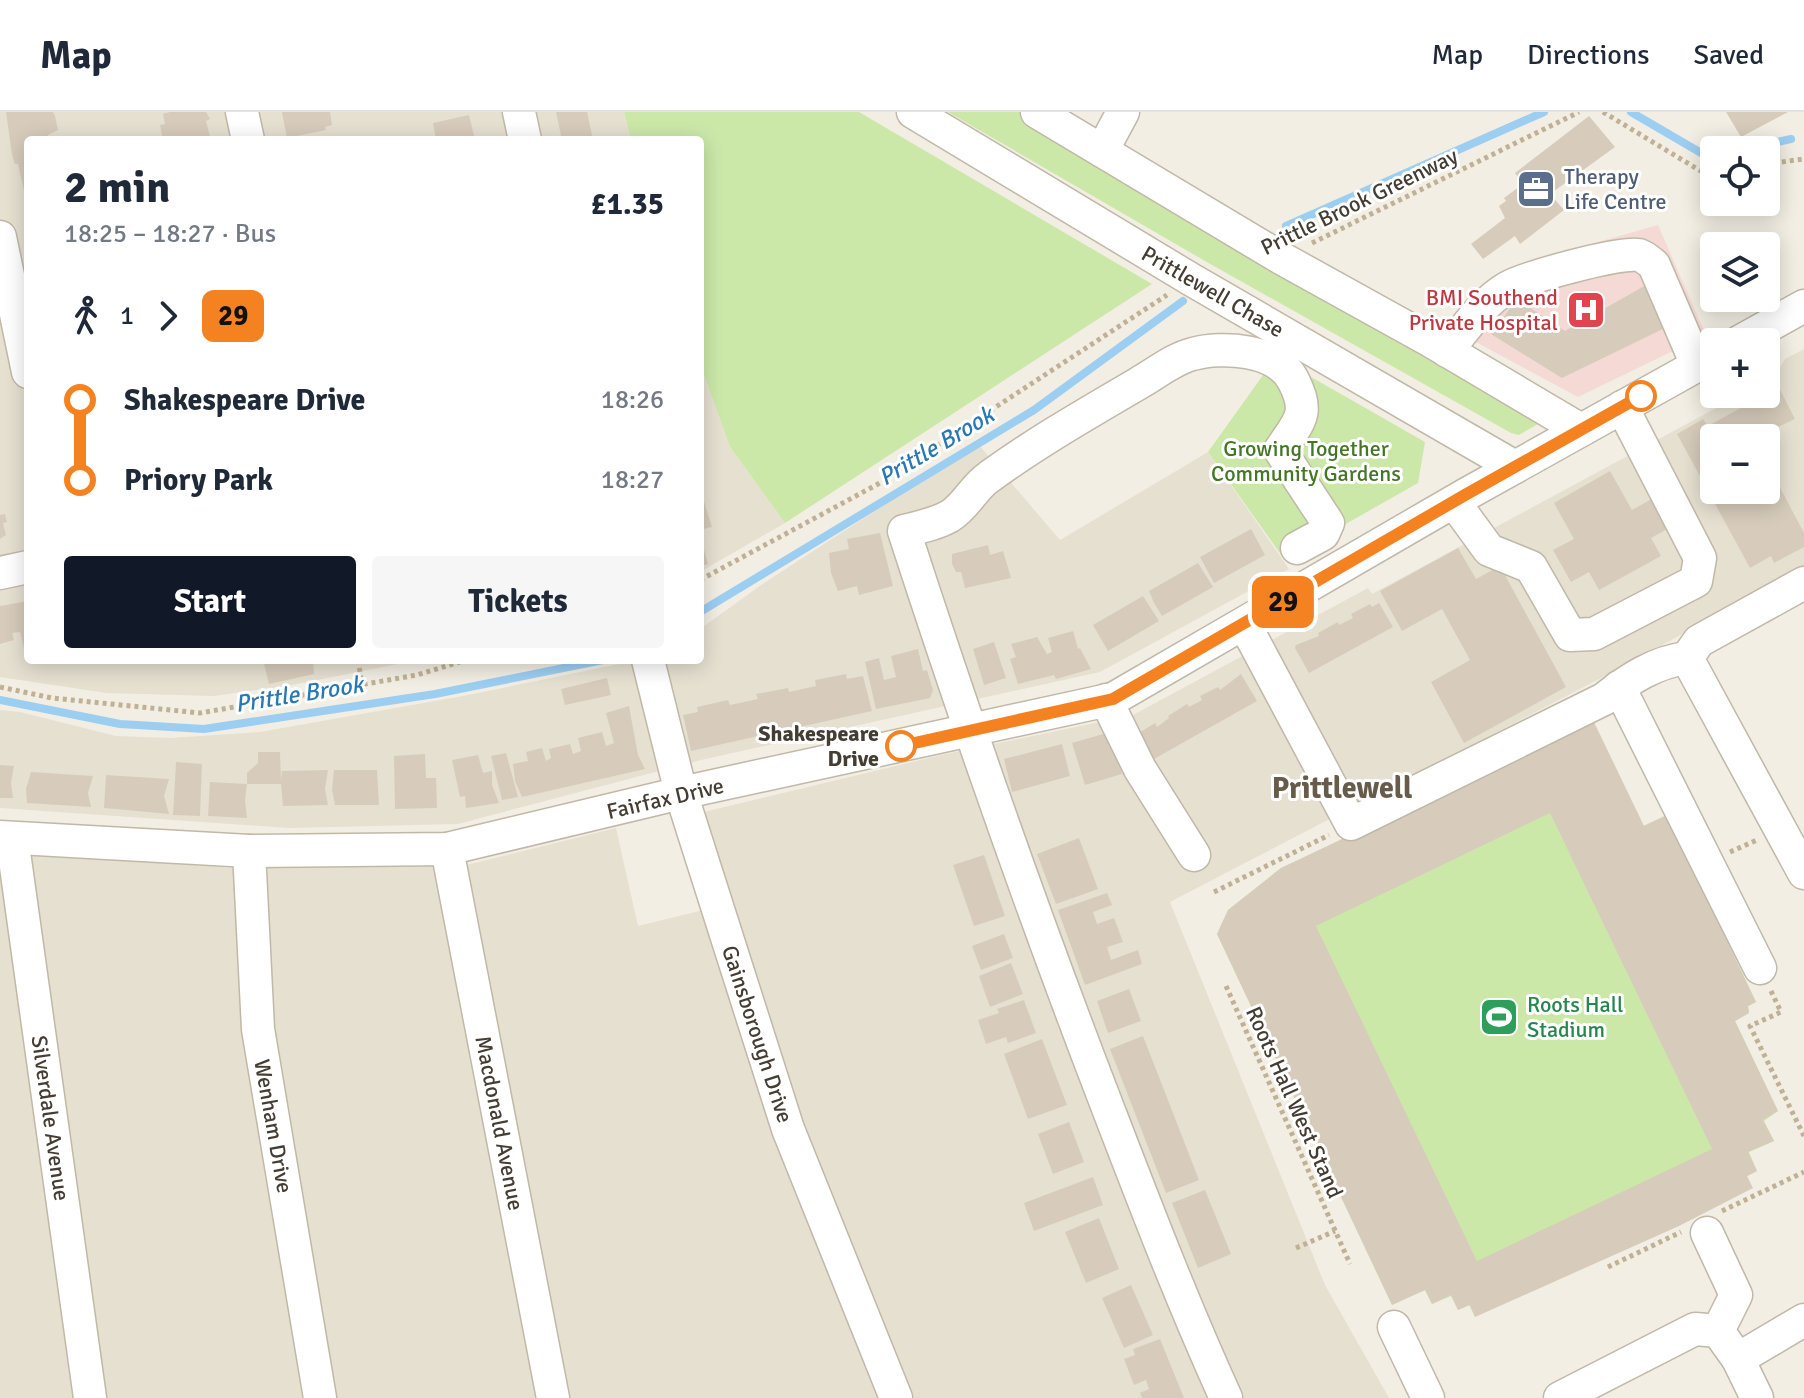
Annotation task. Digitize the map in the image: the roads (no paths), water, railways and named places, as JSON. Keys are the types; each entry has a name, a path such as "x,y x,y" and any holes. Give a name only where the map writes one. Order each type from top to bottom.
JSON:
{"street":[{"path":"242,112 247,136"},
{"path":"519,112 524,136"},
{"name":"Prittlewell Chase","path":"913,112 1192,280 1515,467"},
{"path":"1037,112 1281,258 1581,430"},
{"path":"1102,151 1123,112"},
{"path":"0,237 24,353"},
{"path":"1447,351 1480,311 1506,288 1602,259 1628,255 1643,256 1654,265 1700,350"},
{"path":"1764,328 1804,306"},
{"path":"1226,1398 1171,1272 1033,912 904,531 935,523 953,514 986,479 1090,410 1190,354 1243,352 1281,365 1290,373 1303,403 1302,418 1280,450 1328,523 1323,534 1297,548"},
{"name":"Fairfax Drive","path":"6,838 249,851 447,849 681,793 1113,699 1459,498 1700,364"},
{"path":"1468,440 1474,460 1470,484 1459,498 1489,550 1531,567 1570,635 1594,634 1696,581 1700,558 1622,407"},
{"path":"0,573 24,568"},
{"path":"1245,625 1351,824 1604,699 1664,661 1687,658 1699,641 1804,583"},
{"path":"1687,658 1804,873"},
{"name":"Gainsborough Drive","path":"649,664 681,793 788,1129 896,1398"},
{"path":"1619,687 1760,968"},
{"path":"1106,700 1140,769 1194,855"},
{"name":"Silverdale Avenue","path":"6,838 90,1398"},
{"name":"Macdonald Avenue","path":"447,849 553,1398"},
{"name":"Wenham Drive","path":"249,851 258,1029 320,1398"},
{"path":"1707,1233 1736,1295 1718,1331"},
{"path":"1738,1359 1804,1320"},
{"path":"1394,1327 1428,1398"},
{"path":"1560,1398 1695,1329 1718,1331 1738,1359 1757,1398"}],"waterway":[{"name":"Prittle Brook","path":"1286,226 1544,112"},
{"name":"Prittle Brook","path":"1631,112 1700,152"},
{"name":"Prittle Brook","path":"1780,141 1791,139"},
{"name":"Prittle Brook","path":"704,610 1034,410 1183,301"},
{"name":"Prittle Brook","path":"0,700 120,724 204,729 435,694 583,664"}],"place":[{"name":"Therapy Life Centre","path":"1536,189"},
{"name":"BMI Southend Private Hospital","path":"1586,310"},
{"name":"Shakespeare Drive","path":"901,746"},
{"name":"Roots Hall Stadium","path":"1499,1017"}],"district":[{"name":"Prittlewell","path":"1342,788"}],"park label":[{"name":"Growing Together Community Gardens","path":"1306,460"}]}
